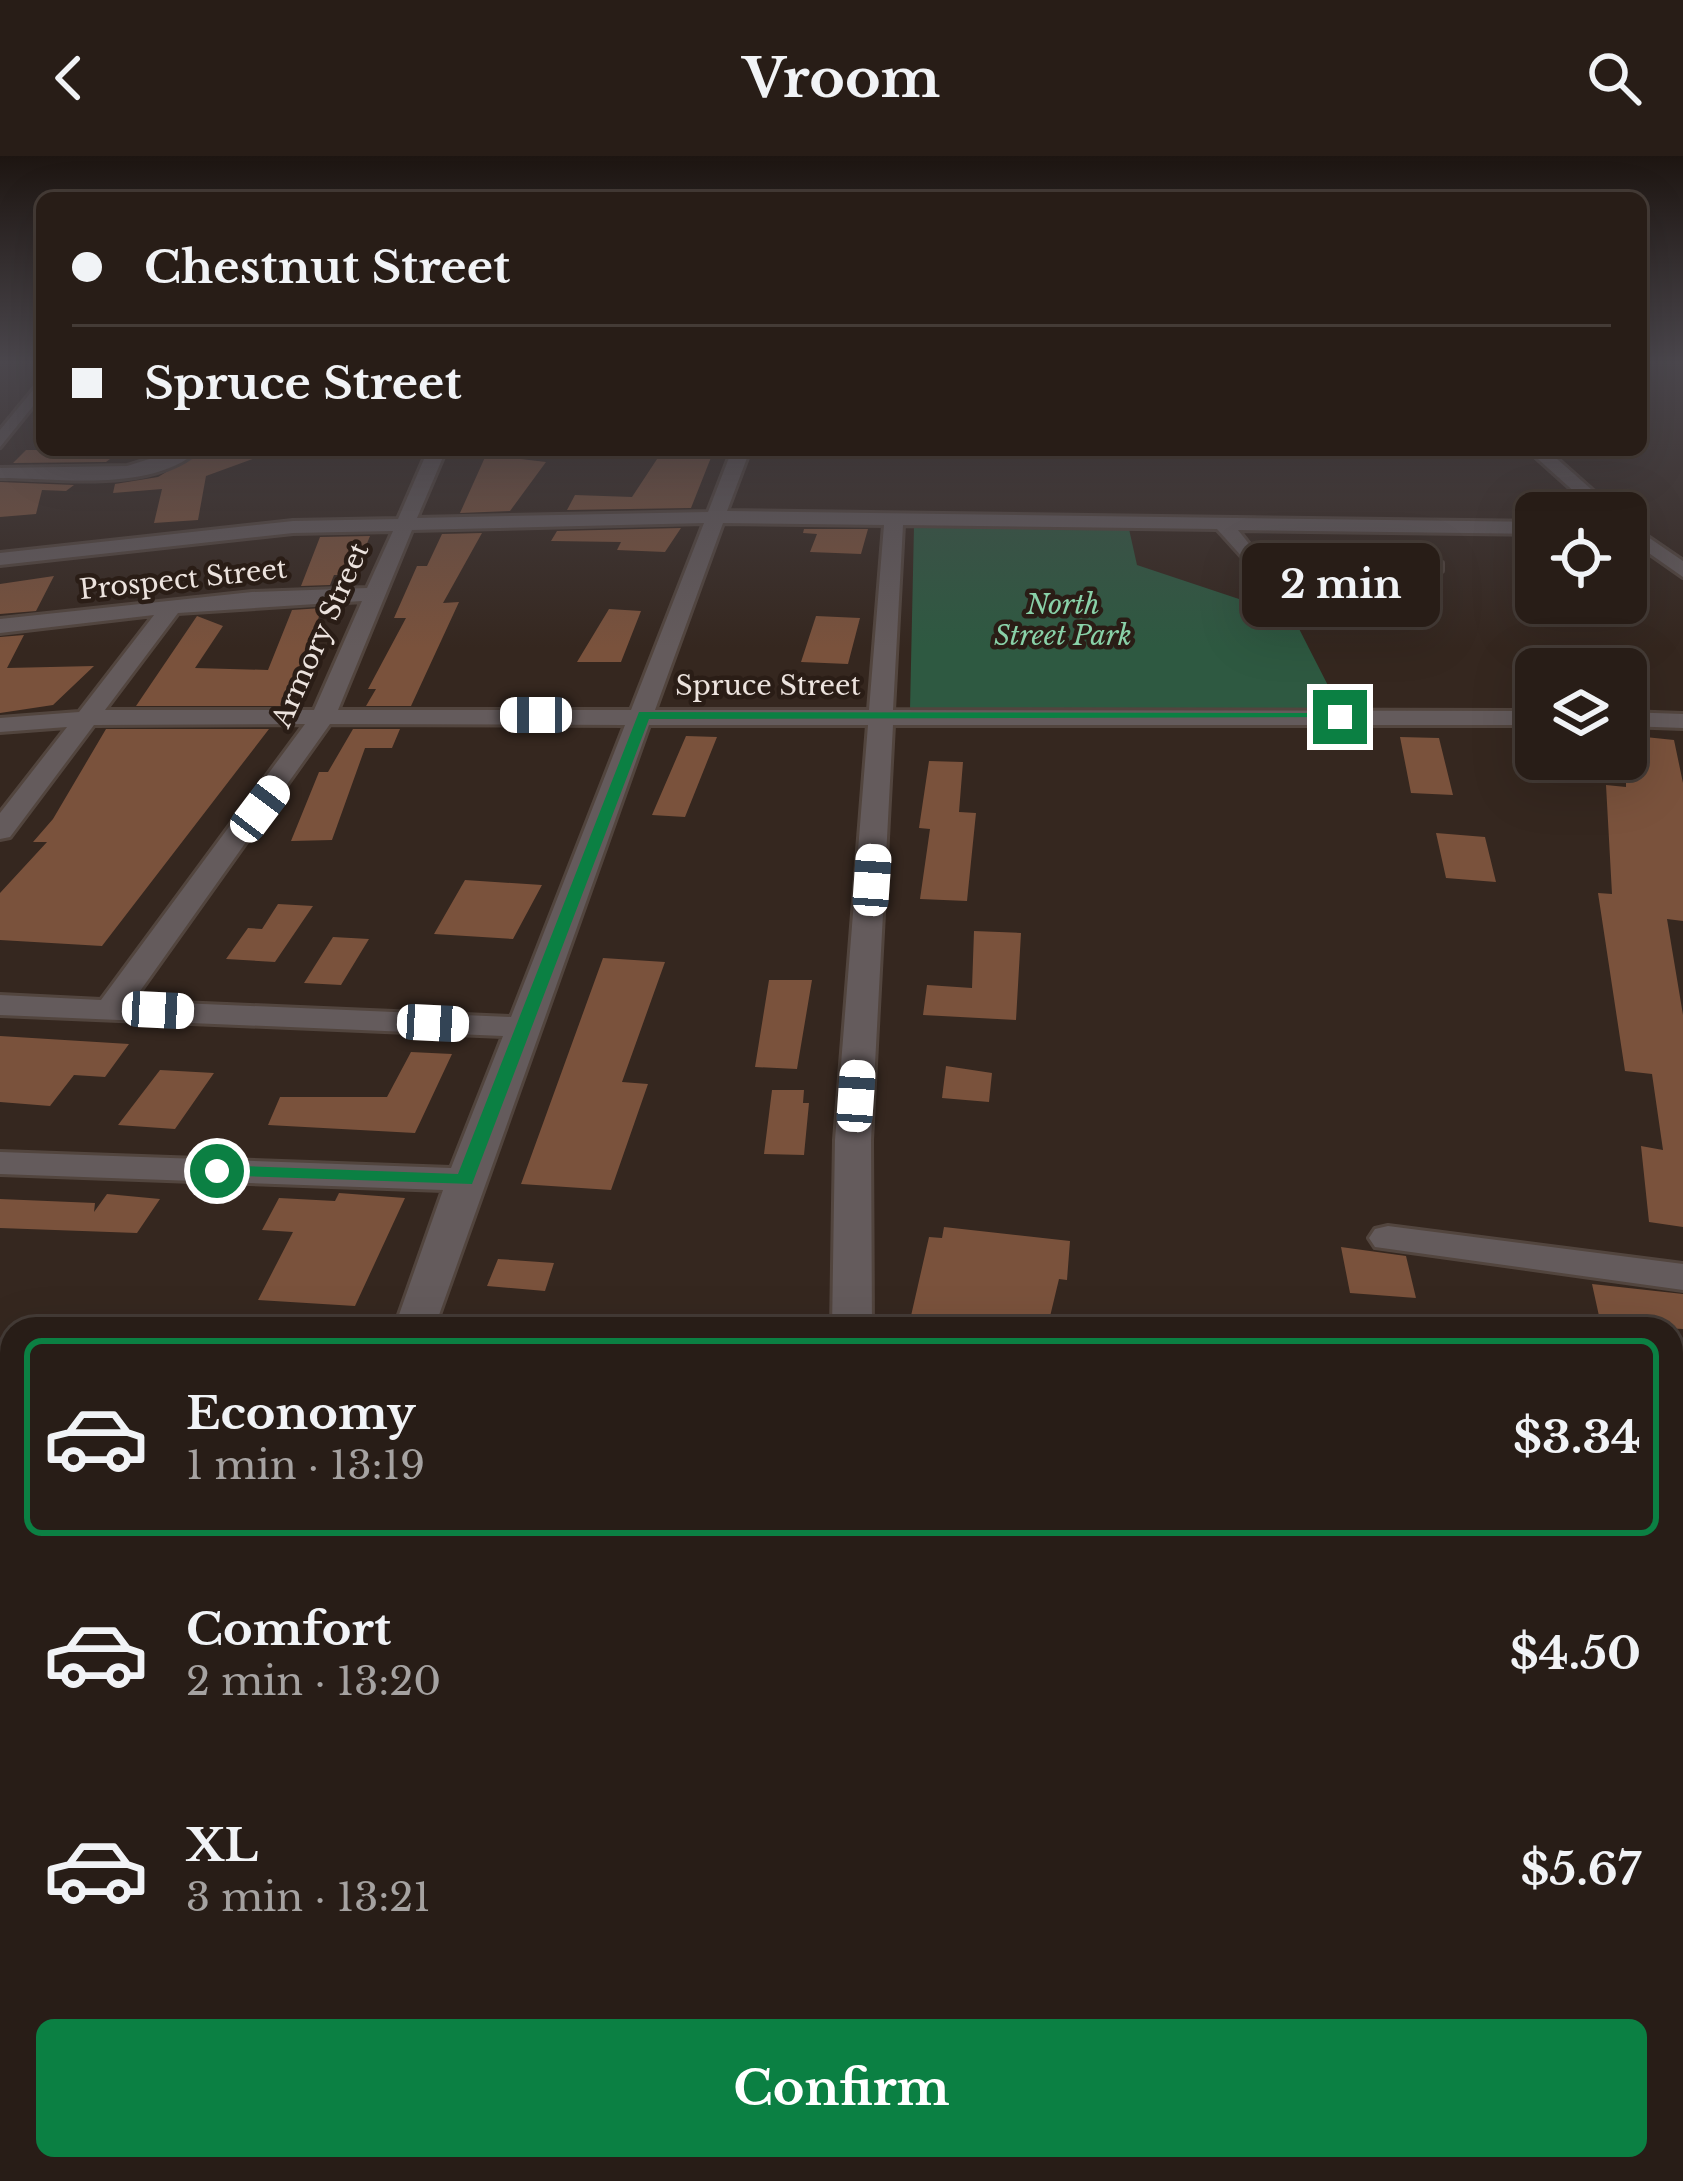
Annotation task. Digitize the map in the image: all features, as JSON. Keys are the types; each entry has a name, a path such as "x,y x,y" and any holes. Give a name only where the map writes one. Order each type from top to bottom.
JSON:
{"street":[{"path":"0,473 141,468 175,460"},
{"name":"Armory Street","path":"112,1007 323,716 433,460"},
{"path":"418,1317 465,1180 737,460"},
{"path":"1548,460 1585,492"},
{"path":"0,559 246,530 402,524 715,518 1515,528"},
{"path":"852,1317 853,1140 894,519"},
{"path":"1223,524 1255,565 1435,567"},
{"path":"1647,544 1683,571"},
{"name":"Prospect Street","path":"0,626 173,605 372,594"},
{"path":"0,831 173,605"},
{"name":"Spruce Street","path":"0,725 87,718 323,716 1515,718"},
{"path":"1647,720 1683,721"},
{"path":"0,1005 525,1027"},
{"path":"0,1163 465,1180"},
{"path":"1388,1238 1683,1277"}],"green space":[{"name":"North Street Park","path":"914,526 1129,529 1137,565 1293,617 1340,709 910,709"}],"building":[{"path":"16,460 109,460 106,462 13,463"},
{"path":"187,460 251,460 206,476 198,520 154,523 162,489 113,493 115,484 158,477"},
{"path":"484,460 546,462 510,511 460,513"},
{"path":"657,460 710,460 691,508 567,510 575,495 632,497"},
{"path":"0,482 74,485 66,491 42,490 36,514 0,517"},
{"path":"681,528 665,552 617,550 621,542 551,541 557,531"},
{"path":"804,529 868,529 861,554 810,552 817,534 803,533"},
{"path":"482,533 443,603 459,602 411,706 366,706 376,689 368,689 406,618 394,618 417,566 427,566 442,534"},
{"path":"370,536 354,575 334,575 330,585 301,586 320,537"},
{"path":"54,576 36,611 0,614 0,584"},
{"path":"322,608 299,673 306,672 284,706 136,706 197,616 223,626 195,668 268,670 292,610"},
{"path":"609,609 641,611 621,662 577,662"},
{"path":"816,616 860,618 848,664 801,662"},
{"path":"24,635 7,668 94,666 53,705 0,713 0,637"},
{"path":"106,729 269,729 102,946 0,940 0,893 47,842 33,842 53,819"},
{"path":"353,729 400,729 392,748 365,748 332,840 291,841 319,772 328,772"},
{"path":"686,736 717,737 685,817 652,815"},
{"path":"1400,737 1439,738 1453,795 1411,793"},
{"path":"1647,737 1674,740 1683,783 1683,921 1667,919 1683,1015 1683,1227 1649,1222 1641,1146 1663,1150 1652,1074 1625,1071 1598,893 1612,894 1606,785 1626,787 1626,780 1647,780"},
{"path":"929,761 963,762 959,812 976,813 967,901 920,899 930,829 919,828"},
{"path":"1436,833 1485,837 1496,882 1446,878"},
{"path":"465,880 542,885 513,939 434,934"},
{"path":"278,904 313,906 275,962 226,959 248,928 262,929"},
{"path":"974,931 1021,933 1016,1020 923,1015 927,985 972,988"},
{"path":"333,937 369,939 341,985 304,983"},
{"path":"603,958 665,962 622,1082 648,1084 611,1190 521,1184"},
{"path":"769,980 812,980 797,1069 755,1067"},
{"path":"0,1036 129,1044 105,1077 74,1075 50,1106 0,1102"},
{"path":"411,1052 452,1054 415,1133 268,1125 280,1097 387,1097"},
{"path":"946,1066 992,1073 989,1102 942,1098"},
{"path":"160,1070 214,1073 175,1129 118,1125"},
{"path":"772,1090 804,1090 803,1103 809,1103 804,1155 764,1154"},
{"path":"339,1193 405,1198 355,1306 258,1300 293,1232 262,1230 279,1198 335,1201"},
{"path":"107,1194 160,1199 137,1233 0,1228 0,1199 95,1203 94,1212"},
{"path":"944,1227 1070,1241 1067,1280 1059,1279 1050,1317 911,1317 929,1237 942,1238"},
{"path":"1341,1247 1406,1256 1416,1298 1350,1293"},
{"path":"498,1259 554,1263 545,1291 487,1286"},
{"path":"1592,1284 1683,1294 1683,1317 1599,1317"}],"route":[{"path":"217,1171 465,1180 644,715 1340,717"}]}
